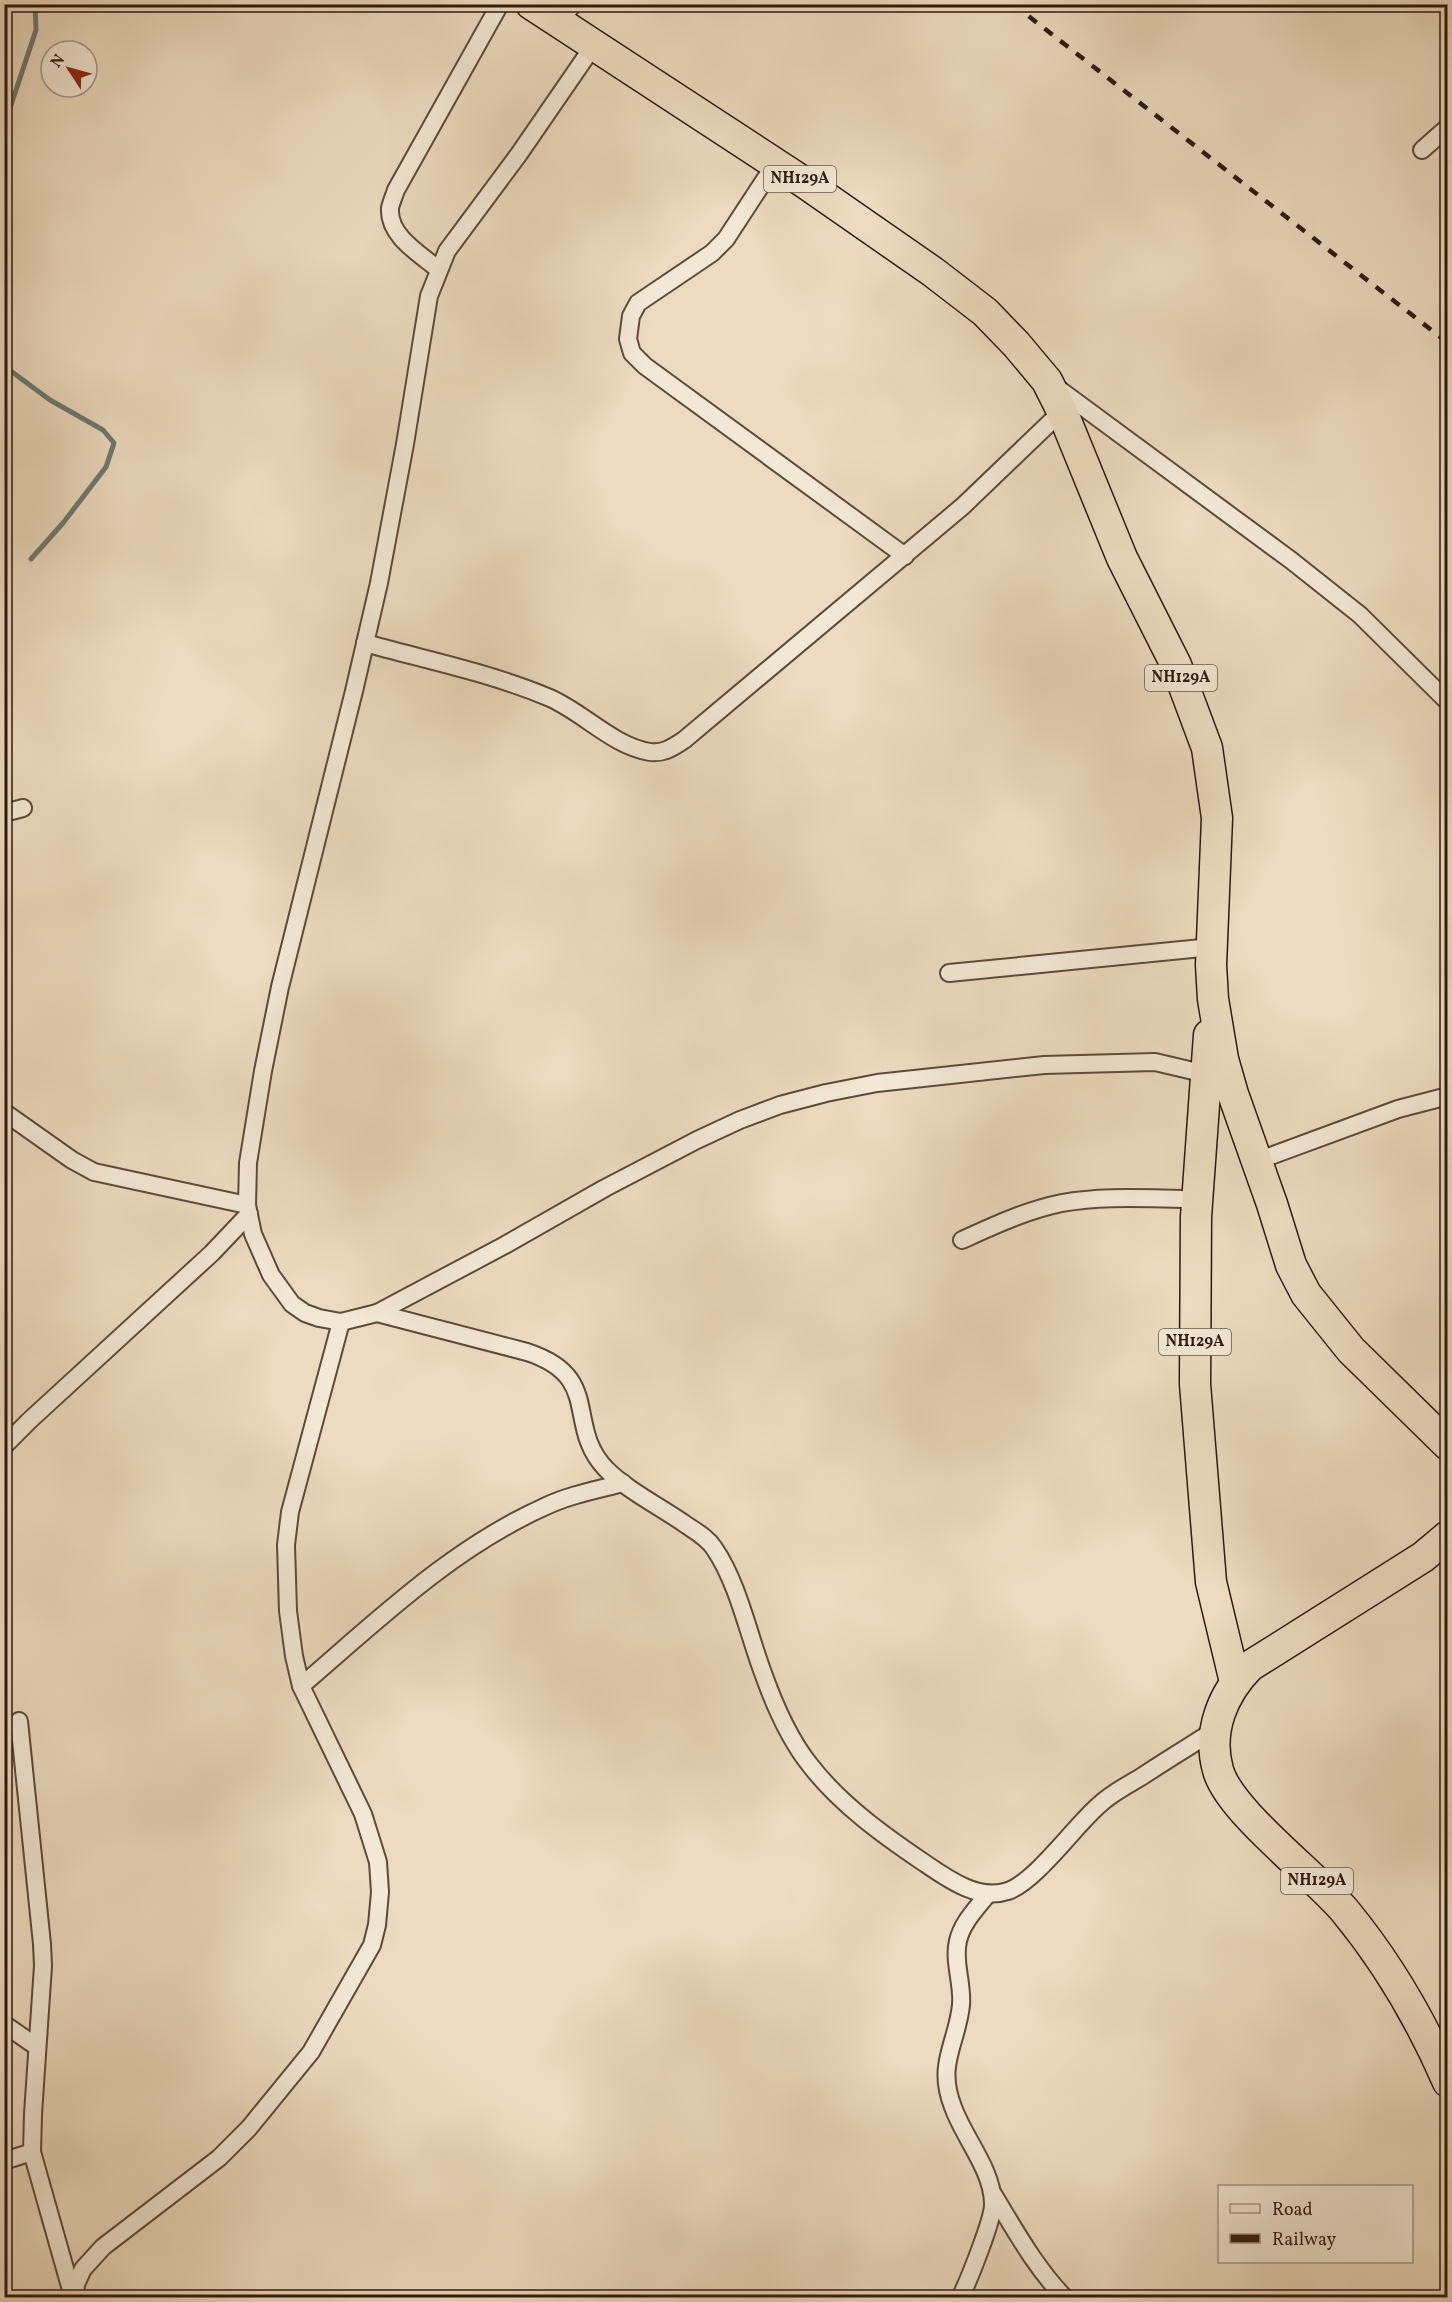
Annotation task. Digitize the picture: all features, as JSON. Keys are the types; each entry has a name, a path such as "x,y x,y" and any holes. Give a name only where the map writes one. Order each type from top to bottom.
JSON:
{"highway":[{"name":"NH129A","path":"531,4 566,14 594,45 775,164 933,272 985,312 1017,344 1047,381 1062,411 1122,558 1176,666 1207,748 1217,818 1212,947 1213,999 1197,1199 1195,1372 1210,1582 1234,1682"},
{"name":"NH129A","path":"1213,999 1223,1059 1291,1265 1306,1294 1351,1350 1448,1445"},
{"name":"NH129A","path":"1448,1536 1424,1557 1259,1660 1234,1682 1215,1730 1214,1749 1218,1772 1233,1797 1262,1829 1324,1888 1366,1938 1409,2006 1448,2082"}],"street":[{"path":"438,269 400,238 393,224 390,208 396,190 500,4"},
{"path":"594,45 519,153 447,250 429,296 405,444 365,643 280,987 248,1163 248,1210 260,1254 271,1275 292,1304 305,1313 341,1322 377,1313 687,1145 740,1120 780,1105 877,1083 1044,1065 1155,1062 1206,1074"},
{"path":"1422,150 1448,127"},
{"path":"775,164 726,239 712,253 638,303 631,316 628,339 632,353 645,366 905,556"},
{"path":"1047,381 1302,568 1360,615 1448,702"},
{"path":"365,643 524,687 570,708 615,739 635,748 652,752 666,751 684,740 905,556 963,506 1062,411"},
{"path":"4,813 23,808"},
{"path":"949,973 1212,947"},
{"path":"1257,1161 1398,1109 1448,1096"},
{"path":"4,1112 72,1160 94,1172 248,1210"},
{"path":"962,1240 1016,1216 1060,1204 1107,1198 1197,1199"},
{"path":"4,1446 212,1253 248,1210"},
{"path":"377,1313 527,1352 556,1364 572,1382 587,1436 597,1457 606,1469 623,1483 703,1536 712,1545 729,1576 763,1675 791,1735 809,1764 825,1783 875,1827 941,1875 987,1895 1011,1890 1034,1872 1099,1805 1215,1730"},
{"path":"74,2298 76,2284 83,2269 103,2247 219,2158 272,2102 311,2052 372,1945 377,1925 380,1892 378,1862 363,1814 301,1686 288,1611 286,1545 290,1512 341,1322"},
{"path":"301,1686 436,1570 484,1539 552,1503 623,1483"},
{"path":"19,1721 43,1966 32,2152 74,2298"},
{"path":"987,1895 968,1918 957,1943 961,2006 946,2059 948,2090 953,2107 992,2190 1032,2258 1046,2278 1065,2298"},
{"path":"4,2024 37,2047"},
{"path":"4,2161 32,2152"},
{"path":"960,2298 990,2220 994,2205 992,2190"}],"waterway":[{"path":"4,126 36,30 35,4"},
{"path":"4,366 50,400 103,430 114,443 106,467 63,523 31,559"}],"railway":[{"path":"1013,4 1448,343"}]}
